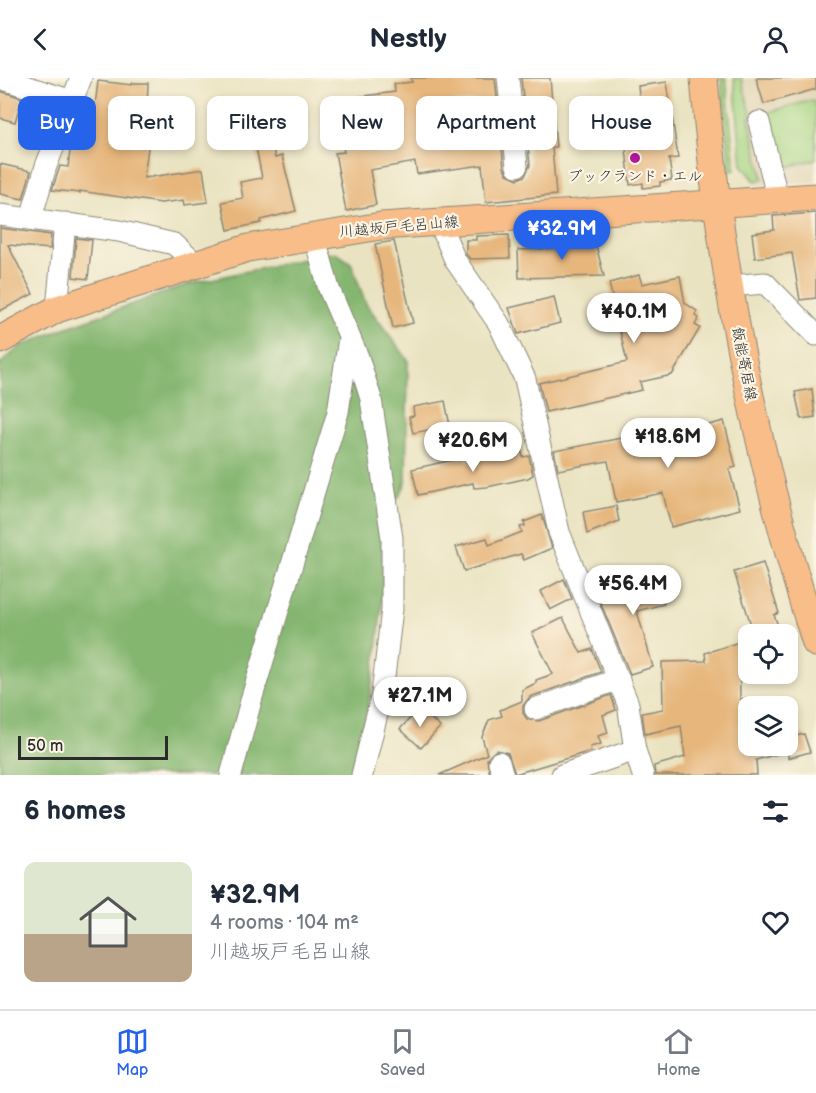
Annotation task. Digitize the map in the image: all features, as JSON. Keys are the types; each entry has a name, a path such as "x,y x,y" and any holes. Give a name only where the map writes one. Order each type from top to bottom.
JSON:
{"main road":[{"name":"飯能寄居線","path":"705,78 717,204 742,362 770,485 816,643"},
{"name":"川越坂戸毛呂山線","path":"0,340 57,309 248,248 314,235 381,226 440,224 816,197"}],"street":[{"path":"0,78 56,96"},
{"path":"74,96 81,78"},
{"path":"508,78 517,166"},
{"path":"759,122 778,200"},
{"path":"31,218 52,150"},
{"path":"0,215 119,231 174,244 197,265"},
{"path":"57,309 65,223"},
{"path":"440,224 455,260 499,324 525,379 559,532 628,704 635,750 643,775"},
{"path":"314,235 328,288 358,357 370,399 392,538 392,609 382,694 362,775"},
{"path":"729,286 765,283 816,335"},
{"path":"231,775 338,412 349,338"},
{"path":"535,709 619,679"},
{"path":"562,775 635,750"}],"shaded area":[{"path":"734,78 816,78 816,182 759,185 742,165"}],"green space":[{"path":"721,78 726,78 735,170 730,171"},
{"path":"734,78 741,78 752,117 749,118 763,179 755,181 742,165"},
{"path":"813,100 816,109 816,159 780,169 765,113"},
{"path":"335,252 351,263 366,304 408,360 406,482 400,495 381,515 383,579 377,654 364,727 351,775 0,775 0,364 21,346 189,284"}],"building":[{"path":"411,78 495,78 497,96 416,96 416,150 502,150 507,174 518,179 525,176 530,165 528,150 552,150 556,195 486,202 482,165 417,174 415,162 370,170 376,205 346,211 335,153 344,152 344,150 404,150 404,96 364,96 395,92 394,84 412,82"},
{"path":"521,78 550,78 552,96 523,96"},
{"path":"756,78 816,78 816,89 764,104"},
{"path":"98,81 132,85 132,83 148,83 147,96 108,96 108,150 148,150 144,178 203,169 208,202 185,205 184,200 161,203 80,191 80,193 52,190 60,166 68,167 70,150 96,150"},
{"path":"667,82 669,96 639,96 638,86"},
{"path":"0,91 18,97 15,122 0,118"},
{"path":"673,123 678,158 669,159 672,180 660,182 660,186 643,188 643,183 630,185 626,150 673,150"},
{"path":"257,150 273,150 275,158 282,156 296,211 261,220 261,223 228,230 222,202 243,198 240,182 262,178"},
{"path":"0,164 31,171 23,199 0,194"},
{"path":"816,213 816,298 800,300 792,253 755,258 752,233 774,230 773,216"},
{"path":"0,228 51,235 50,249 8,245 33,294 0,311"},
{"path":"593,234 604,276 519,278 518,250 567,248 566,241"},
{"path":"509,235 510,258 470,259 466,254 466,240 476,240 476,236"},
{"path":"76,238 92,240 88,279 73,277"},
{"path":"394,241 413,323 393,328 375,244"},
{"path":"639,275 642,284 680,276 685,303 697,311 695,315 699,318 695,325 700,328 672,375 640,382 642,390 546,412 539,383 627,362 609,283"},
{"path":"554,297 560,323 518,334 509,308"},
{"path":"812,389 815,417 801,419 795,392"},
{"path":"445,401 450,426 413,433 409,417 414,416 413,407"},
{"path":"724,421 736,467 729,469 740,509 671,527 663,493 616,502 608,461 558,470 554,451 689,425 690,430"},
{"path":"521,450 523,457 529,456 533,475 528,478 487,487 474,488 473,483 418,495 412,469 466,457 467,462"},
{"path":"616,506 619,521 587,534 583,512"},
{"path":"542,515 552,548 524,560 521,554 464,571 456,547 487,538 489,545 522,532 520,527 525,526 524,522"},
{"path":"763,563 779,613 774,615 777,624 751,624 734,572"},
{"path":"666,572 671,590 661,592 664,604 637,611 653,667 630,674 599,599 609,596 606,586"},
{"path":"564,579 572,599 550,610 541,591"},
{"path":"563,618 581,653 592,649 601,672 530,697 523,706 523,713 527,719 539,721 611,695 616,710 603,715 608,733 598,736 601,744 590,747 591,751 515,774 508,753 496,750 487,759 490,775 439,775 487,754 482,737 489,720 502,716 500,710 522,701 522,690 536,683 536,680 553,674 532,633"},
{"path":"738,642 740,696 738,696 738,756 770,756 756,760 757,775 655,775 654,766 685,757 681,726 645,734 642,713 663,709 662,662 706,661 705,653"},
{"path":"420,708 440,727 421,748 400,729"},
{"path":"804,734 810,752 798,755 798,736"}],"place":[{"name":"ブックランド・エル","path":"635,158"}]}
